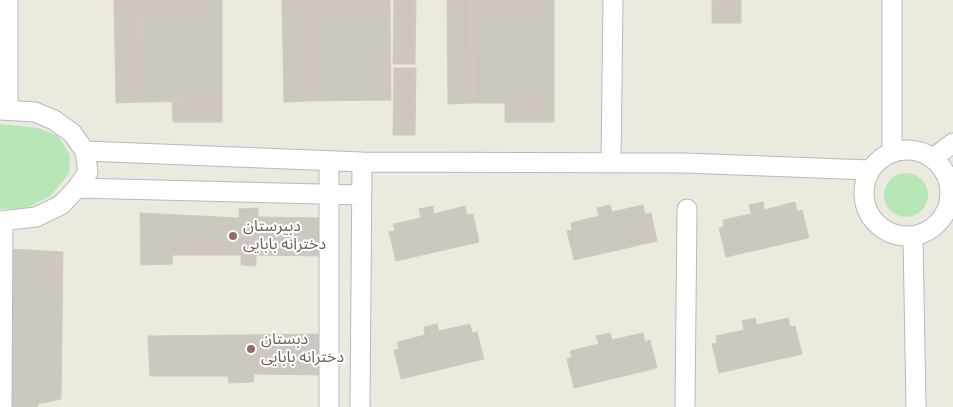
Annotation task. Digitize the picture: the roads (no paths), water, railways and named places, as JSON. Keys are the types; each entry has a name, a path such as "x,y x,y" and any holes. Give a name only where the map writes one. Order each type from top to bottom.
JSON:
{"street":[{"path":"2,407 2,221 36,217 61,204 77,188 88,172 85,151 72,133 54,120 34,112 4,110 8,0"},
{"path":"611,163 613,0"},
{"path":"892,0 892,152"},
{"path":"933,158 953,143"},
{"path":"906,150 920,152 933,158 943,168 949,182 950,196 947,210 933,227 913,236 899,236 886,231 875,222 867,210 864,190 870,170 880,159 892,152 906,150"},
{"path":"85,151 362,162 611,163 790,166 870,170"},
{"path":"329,161 329,407"},
{"path":"360,407 362,162"},
{"path":"77,188 361,195"},
{"path":"685,407 687,209"},
{"path":"913,236 916,407"}],"place":[{"name":"دبیرستان دخترانه بابایی","path":"233,236"},
{"name":"دبستان دخترانه بابایی","path":"251,349"}]}
